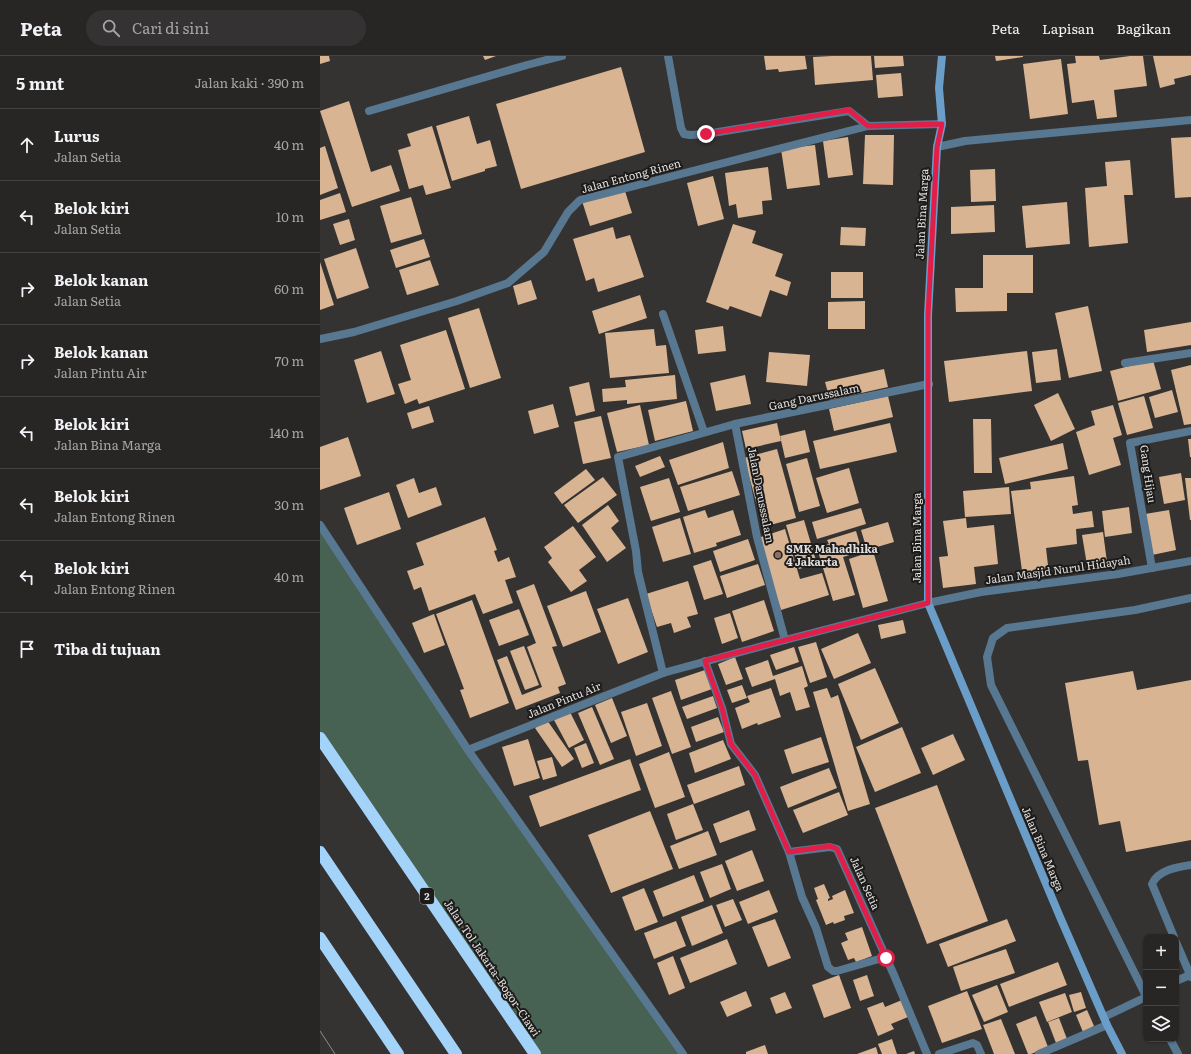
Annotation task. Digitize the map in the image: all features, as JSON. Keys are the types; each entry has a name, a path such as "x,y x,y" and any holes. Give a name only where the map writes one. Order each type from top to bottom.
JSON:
{"highway":[{"name":"Jalan Tol Jakarta–Bogor–Ciawi","path":"320,738 535,1054"},
{"path":"320,852 456,1054"},
{"path":"320,938 398,1054"}],"street":[{"path":"369,111 562,56"},
{"path":"668,56 681,128 684,134 706,134 849,110 868,126"},
{"name":"Jalan Bina Marga","path":"942,56 939,88 942,124 937,147 928,315 928,603 987,746 1106,1021 1122,1054"},
{"path":"937,147 965,141 1191,120"},
{"name":"Jalan Entong Rinen","path":"320,339 354,332 457,301 508,283 544,252 568,212 580,200 868,126 942,124"},
{"path":"663,314 704,432"},
{"path":"1124,363 1191,353"},
{"name":"Gang Darussalam","path":"663,673 638,572 636,551 618,456 735,424 929,384"},
{"name":"Jalan Darusssalam","path":"735,424 757,537 785,640"},
{"name":"Gang Hijau","path":"1152,568 1130,443 1191,430"},
{"path":"320,525 468,750 683,1054"},
{"name":"Jalan Masjid Nurul Hidayah","path":"928,603 981,592 1118,574 1191,561"},
{"path":"1143,990 991,685 987,657 992,638 1007,628 1135,610 1191,598"},
{"name":"Jalan Pintu Air","path":"468,750 663,673 928,603"},
{"path":"705,661 722,708 731,744 755,775 789,852 802,897 816,928 828,967 833,971 837,971 886,958"},
{"name":"Jalan Setia","path":"789,852 830,846 837,849 894,975 927,1054"},
{"path":"1173,934 1152,884 1154,878 1160,873 1191,865"},
{"path":"1179,949 1190,976 1179,980"},
{"path":"1038,1054 1106,1021 1143,998"},
{"path":"1172,1042 1178,1054"},
{"path":"938,1054 973,1043 977,1045 981,1054"}],"green space":[{"path":"320,525 679,1054 535,1054 320,740"}],"building":[{"path":"320,56 329,56 330,61 320,64"},
{"path":"483,56 496,56 485,60"},
{"path":"764,56 805,56 807,69 779,72 778,69 766,70"},
{"path":"871,56 873,80 815,85 813,57"},
{"path":"874,56 903,56 904,66 875,68"},
{"path":"995,56 1023,56 1023,57 996,61"},
{"path":"1075,56 1099,56 1100,60 1130,56 1143,56 1147,86 1114,90 1117,117 1097,119 1094,100 1072,103 1067,64 1076,63"},
{"path":"1153,56 1191,56 1191,75 1174,79 1175,84 1160,88"},
{"path":"1061,59 1068,114 1030,119 1023,64"},
{"path":"621,67 645,152 521,189 496,104"},
{"path":"901,73 903,96 878,98 876,75"},
{"path":"349,101 371,172 391,165 400,191 352,207 320,111"},
{"path":"469,116 477,144 490,140 497,166 452,181 436,126"},
{"path":"432,126 451,188 426,195 423,185 409,189 398,150 411,146 407,134"},
{"path":"865,135 894,135 893,185 863,184"},
{"path":"848,137 853,175 828,178 823,141"},
{"path":"1191,137 1191,197 1175,198 1171,138"},
{"path":"815,145 820,185 787,189 781,149"},
{"path":"325,146 338,188 320,195 320,148"},
{"path":"1130,160 1133,195 1124,195 1128,243 1089,247 1085,188 1107,186 1105,162"},
{"path":"768,167 772,200 762,201 763,214 738,218 736,204 729,206 725,173"},
{"path":"995,169 996,201 971,202 970,170"},
{"path":"713,176 724,219 698,226 687,183"},
{"path":"624,188 632,213 590,226 582,201"},
{"path":"340,193 346,212 320,220 320,200"},
{"path":"411,197 422,234 391,243 380,206"},
{"path":"1067,202 1070,244 1026,248 1022,206"},
{"path":"994,205 995,232 951,234 951,207"},
{"path":"349,219 355,240 340,245 333,224"},
{"path":"733,224 756,231 752,243 783,254 775,276 791,282 787,296 770,290 761,317 730,306 728,310 706,302"},
{"path":"613,227 616,239 630,235 644,277 598,292 594,278 586,281 573,239"},
{"path":"841,227 866,228 865,246 840,245"},
{"path":"424,239 430,257 396,268 390,250"},
{"path":"356,248 369,288 337,299 324,259"},
{"path":"983,255 1033,255 1033,293 1007,293 1007,311 956,312 955,288 983,288"},
{"path":"430,260 439,285 407,295 399,270"},
{"path":"320,262 334,305 320,310"},
{"path":"831,272 863,272 863,298 831,298"},
{"path":"531,280 537,299 518,305 513,286"},
{"path":"640,295 647,318 599,334 592,311"},
{"path":"865,301 865,329 828,329 828,302"},
{"path":"1088,306 1102,371 1069,378 1055,313"},
{"path":"479,308 501,378 470,388 448,318"},
{"path":"1191,322 1191,345 1147,352 1144,330"},
{"path":"723,326 726,351 698,354 695,330"},
{"path":"654,329 656,346 666,345 669,373 610,378 605,333"},
{"path":"446,330 465,389 419,404 417,399 405,404 398,384 411,380 400,345"},
{"path":"1057,349 1061,380 1036,383 1032,352"},
{"path":"381,351 395,394 367,403 354,360"},
{"path":"1027,351 1032,391 949,402 944,361"},
{"path":"769,352 810,355 807,386 766,382"},
{"path":"1153,360 1161,389 1118,401 1110,371"},
{"path":"1191,365 1191,424 1184,425 1171,370"},
{"path":"884,369 888,387 830,400 825,382"},
{"path":"675,375 677,399 627,404 627,400 603,402 602,389 626,387 625,380"},
{"path":"745,375 751,404 716,411 710,383"},
{"path":"589,382 595,411 576,416 569,387"},
{"path":"1172,390 1178,412 1155,418 1149,397"},
{"path":"1058,393 1075,429 1051,441 1034,405"},
{"path":"888,396 893,417 834,431 829,409"},
{"path":"1144,396 1153,428 1127,435 1118,403"},
{"path":"686,401 693,431 655,441 648,410"},
{"path":"553,404 559,427 534,434 528,411"},
{"path":"640,405 649,445 617,452 607,413"},
{"path":"1113,405 1122,435 1113,438 1121,465 1089,475 1076,432 1095,425 1091,411"},
{"path":"429,406 434,422 412,429 407,413"},
{"path":"601,416 611,458 583,464 574,422"},
{"path":"973,419 991,419 992,473 974,473"},
{"path":"777,423 781,441 746,449 742,431"},
{"path":"890,423 897,452 820,469 813,441"},
{"path":"805,430 810,452 785,458 780,436"},
{"path":"348,437 361,476 320,490 320,447"},
{"path":"1188,439 1191,439 1191,457 1190,457"},
{"path":"723,442 729,468 678,485 669,460"},
{"path":"1063,443 1068,469 1005,484 999,458"},
{"path":"777,449 796,518 763,527 744,458"},
{"path":"660,456 665,467 640,477 635,466"},
{"path":"807,458 820,506 799,512 786,464"},
{"path":"849,468 859,503 827,513 816,478"},
{"path":"586,469 595,480 562,504 554,493"},
{"path":"732,471 740,495 688,511 680,487"},
{"path":"1181,473 1185,500 1164,504 1159,477"},
{"path":"1074,476 1078,505 1072,506 1073,514 1092,511 1094,527 1076,529 1077,544 1046,548 1049,574 1023,578 1011,491 1031,489 1030,482"},
{"path":"603,477 617,495 578,523 564,505"},
{"path":"414,478 419,493 436,487 442,505 408,518 396,485"},
{"path":"669,478 680,512 651,521 640,487"},
{"path":"1185,478 1191,478 1191,520 1190,520"},
{"path":"1009,487 1011,514 965,517 963,491"},
{"path":"389,492 401,529 357,545 344,508"},
{"path":"608,505 619,521 611,528 626,548 607,562 582,525"},
{"path":"1129,507 1132,533 1105,537 1102,511"},
{"path":"861,508 866,524 817,539 812,522"},
{"path":"705,510 708,518 733,510 741,535 716,543 717,546 694,553 683,517"},
{"path":"1169,510 1176,550 1152,555 1145,514"},
{"path":"485,517 497,550 494,551 498,562 509,557 516,577 505,580 513,603 483,614 475,594 429,611 421,587 414,590 407,571 424,565 416,543"},
{"path":"680,518 691,554 663,562 652,527"},
{"path":"966,518 967,528 994,525 998,564 974,567 976,584 943,588 939,557 948,556 943,521"},
{"path":"804,520 817,564 799,569 786,525"},
{"path":"888,522 894,542 867,550 861,530"},
{"path":"573,526 596,557 579,570 587,581 571,592 548,562 552,558 544,547"},
{"name":"SMK Mahadhika 4 Jakarta","path":"785,529 800,579 822,573 829,595 781,610 758,538"},
{"path":"856,531 862,551 843,557 855,595 833,601 817,548 829,544 827,540"},
{"path":"1103,532 1107,562 1087,565 1082,535"},
{"path":"748,539 755,560 720,572 713,551"},
{"path":"873,551 888,601 863,608 849,559"},
{"path":"711,560 723,594 704,600 693,566"},
{"path":"758,564 765,585 727,598 720,576"},
{"path":"688,581 698,614 687,617 691,627 674,633 671,623 657,627 646,594"},
{"path":"534,584 557,646 552,647 566,684 558,687 560,693 516,710 497,660 507,656 522,695 542,687 527,647 536,643 516,591"},
{"path":"586,591 601,632 563,647 547,606"},
{"path":"628,598 648,652 618,664 597,609"},
{"path":"472,600 509,703 470,718 460,690 464,689 436,614"},
{"path":"764,600 774,631 742,642 732,611"},
{"path":"519,609 529,635 499,646 489,620"},
{"path":"730,613 738,638 722,644 714,618"},
{"path":"434,614 445,645 424,653 412,623"},
{"path":"903,620 906,633 881,639 878,625"},
{"path":"858,633 871,663 834,679 821,649"},
{"path":"816,642 827,677 810,683 798,647"},
{"path":"524,646 539,685 525,690 510,651"},
{"path":"794,647 799,662 776,670 770,655"},
{"path":"735,657 743,679 726,685 718,664"},
{"path":"768,660 773,676 802,666 808,686 804,688 810,707 796,711 790,692 780,696 775,679 752,687 745,668"},
{"path":"875,668 899,723 861,740 838,684"},
{"path":"705,670 712,689 681,700 675,680"},
{"path":"1133,671 1137,690 1191,680 1191,840 1126,852 1120,821 1099,825 1088,760 1078,761 1065,683"},
{"path":"742,685 747,698 732,703 727,690"},
{"path":"771,688 781,717 758,725 757,723 742,729 735,708 750,702 747,696"},
{"path":"827,688 831,698 838,695 870,804 848,811 813,692"},
{"path":"671,691 691,747 672,754 652,698"},
{"path":"713,696 717,708 687,719 682,707"},
{"path":"612,698 627,736 611,743 595,705"},
{"path":"647,703 662,746 636,756 621,712"},
{"path":"592,707 614,759 600,765 578,713"},
{"path":"570,712 584,740 569,748 554,720"},
{"path":"718,717 724,732 696,742 691,727"},
{"path":"547,720 574,759 562,767 535,728"},
{"path":"902,727 921,773 875,792 856,747"},
{"path":"953,734 965,760 933,775 921,748"},
{"path":"821,737 829,762 792,774 784,750"},
{"path":"528,739 540,778 514,786 502,747"},
{"path":"723,740 731,759 695,773 689,753"},
{"path":"586,743 594,763 582,768 574,748"},
{"path":"669,752 685,797 655,808 639,764"},
{"path":"552,757 557,776 543,780 537,761"},
{"path":"630,759 641,790 540,827 529,796"},
{"path":"739,766 745,785 694,804 687,785"},
{"path":"829,768 837,788 788,808 780,787"},
{"path":"937,785 988,921 927,944 875,808"},
{"path":"839,792 848,815 803,833 793,810"},
{"path":"693,804 703,830 676,840 667,814"},
{"path":"749,810 756,830 720,843 713,824"},
{"path":"650,811 673,869 611,893 588,835"},
{"path":"708,831 717,855 679,869 670,846"},
{"path":"752,850 764,881 737,891 725,861"},
{"path":"722,864 731,889 710,898 700,872"},
{"path":"694,875 704,901 663,917 653,891"},
{"path":"824,884 830,898 828,901 833,899 832,896 845,890 854,913 844,916 845,920 826,925 816,900 818,899 814,888"},
{"path":"644,888 658,922 635,931 622,897"},
{"path":"769,890 778,912 748,924 739,902"},
{"path":"733,899 742,920 725,927 716,905"},
{"path":"712,905 723,933 692,946 681,917"},
{"path":"775,919 791,958 768,967 752,927"},
{"path":"1007,919 1016,941 948,967 939,944"},
{"path":"676,921 686,946 654,959 644,933"},
{"path":"862,927 872,956 856,962 854,958 848,960 841,943 848,940 845,933"},
{"path":"727,939 737,964 690,983 680,958"},
{"path":"1006,949 1015,973 961,991 953,967"},
{"path":"673,956 685,988 669,995 657,963"},
{"path":"1058,962 1067,985 1009,1007 1000,984"},
{"path":"839,975 851,1008 824,1018 812,985"},
{"path":"867,975 874,996 860,1001 853,980"},
{"path":"997,985 1008,1012 984,1022 972,995"},
{"path":"746,991 752,1006 727,1017 720,1002"},
{"path":"967,991 982,1029 942,1043 928,1006"},
{"path":"785,992 792,1008 776,1014 770,998"},
{"path":"1081,992 1086,1008 1074,1012 1069,995"},
{"path":"1065,993 1072,1012 1047,1022 1039,1002"},
{"path":"902,1000 908,1017 891,1024 894,1029 878,1036 867,1008 883,1002 885,1007"},
{"path":"1087,1010 1094,1026 1083,1032 1076,1015"},
{"path":"1036,1016 1048,1047 1028,1054 1016,1024"},
{"path":"1059,1018 1067,1039 1056,1043 1048,1022"},
{"path":"1001,1019 1015,1054 994,1054 983,1025"},
{"path":"892,1039 897,1054 882,1054 878,1044"},
{"path":"765,1045 768,1054 746,1054 746,1052"},
{"path":"876,1047 878,1054 857,1054"},
{"path":"914,1051 915,1054 906,1054"}],"tram line":[{"path":"320,1031 335,1054"}],"place":[{"name":"SMK Mahadhika 4 Jakarta","path":"778,555"}],"route":[{"path":"706,134 849,110 868,126 942,124 937,147 928,315 928,603 705,661 722,708 731,744 755,775 789,852 830,846 837,849 886,958"}]}
